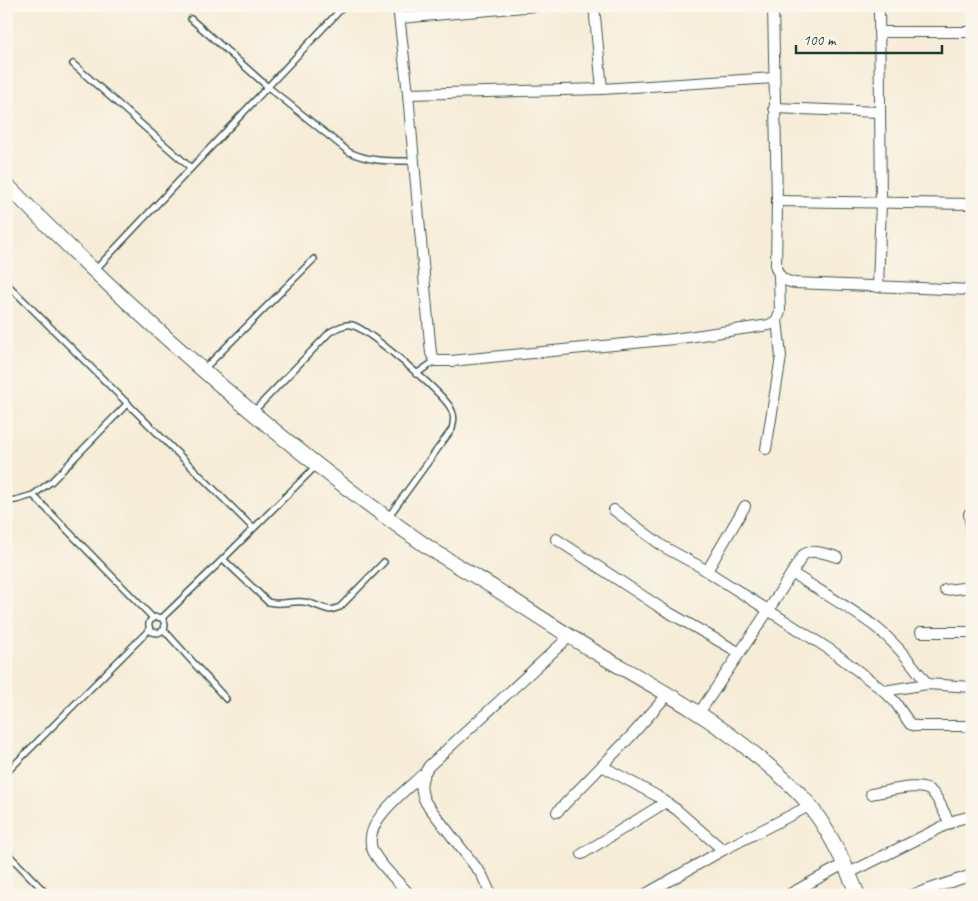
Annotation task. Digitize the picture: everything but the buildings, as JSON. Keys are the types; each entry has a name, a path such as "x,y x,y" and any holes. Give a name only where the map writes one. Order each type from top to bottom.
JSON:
{"street":[{"path":"398,6 408,94 431,353 435,361 674,339 769,325 777,320"},
{"path":"400,18 535,6"},
{"path":"594,6 602,89"},
{"path":"766,449 781,357 777,320 780,312 779,276 776,268 777,201 773,6"},
{"path":"878,286 881,202 879,6"},
{"path":"879,32 972,32"},
{"path":"408,94 602,89 774,78"},
{"path":"774,108 880,112"},
{"path":"6,184 94,270 203,370 317,465 441,555 570,636 699,713 731,735 782,776 823,825 847,869 858,895"},
{"path":"777,201 972,204"},
{"path":"779,276 786,282 795,284 972,290"},
{"path":"707,571 745,506"},
{"path":"614,510 664,547 707,571 832,651 884,691 895,702 910,724 916,726 972,726"},
{"path":"969,514 972,531"},
{"path":"556,539 661,608 740,653"},
{"path":"699,713 768,611 802,555 809,551 838,556"},
{"path":"792,573 874,625 898,649 927,684"},
{"path":"945,590 972,587"},
{"path":"921,632 972,632"},
{"path":"410,895 372,849 370,839 373,827 381,815 429,766 570,636"},
{"path":"884,691 927,684 972,687"},
{"path":"557,812 668,694"},
{"path":"602,766 666,802 723,850"},
{"path":"424,773 420,783 421,793 426,803 482,875 490,895"},
{"path":"871,794 916,786 924,787 935,796 950,823"},
{"path":"582,854 666,802"},
{"path":"644,895 723,850 809,806"},
{"path":"788,895 950,823 972,816"},
{"path":"912,895 972,875"}],"lane":[{"path":"94,270 344,6"},
{"path":"191,20 268,88 349,152 362,159 413,161"},
{"path":"72,64 191,168"},
{"path":"203,370 314,259"},
{"path":"6,282 253,528"},
{"path":"252,412 330,332 341,326 350,325 361,328 445,400 455,419 452,429 388,518"},
{"path":"416,374 435,361"},
{"path":"6,500 16,500 33,495 52,481 128,403"},
{"path":"162,618 317,465"},
{"path":"33,495 153,618"},
{"path":"223,559 268,602 278,604 292,601 307,602 331,610 340,607 384,562"},
{"path":"150,630 149,623 153,618 162,618"},
{"path":"150,630 158,634 164,630 165,624 162,618"},
{"path":"6,773 150,630"},
{"path":"164,630 226,699"},
{"path":"6,852 48,895"}]}
